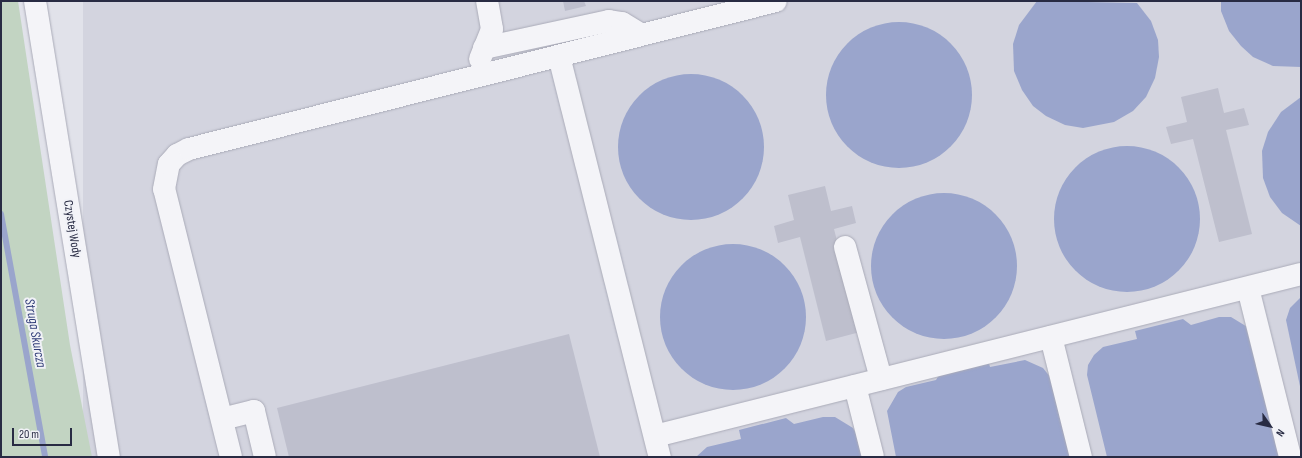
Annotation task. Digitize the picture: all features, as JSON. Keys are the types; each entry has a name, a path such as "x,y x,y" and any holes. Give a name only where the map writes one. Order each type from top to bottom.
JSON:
{"street":[{"name":"Czystej Wody","path":"35,1 109,457"},
{"path":"480,75 479,63 492,29 487,1"},
{"path":"231,457 164,189 169,164 177,155 189,149 559,56 765,2"},
{"path":"484,48 609,21 622,23 640,34"},
{"path":"559,56 660,457"},
{"path":"845,248 881,380"},
{"path":"655,436 1301,274"},
{"path":"1248,288 1290,457"},
{"path":"1051,337 1082,457"},
{"path":"856,386 873,457"},
{"path":"222,419 254,411 265,457"}],"shaded area":[{"path":"83,1 1301,1 1301,457 83,457"}],"green space":[{"path":"1,1 18,1 70,345 92,457 1,457"}],"water":[{"path":"1037,1 1137,3 1151,21 1158,40 1159,57 1155,78 1146,97 1133,111 1114,122 1083,128 1065,125 1046,116 1033,106 1022,90 1014,71 1013,44 1019,25"},
{"path":"1221,1 1301,1 1301,67 1273,66 1253,57 1241,46 1229,31 1221,11"},
{"path":"899,22 920,25 927,28 945,39 955,49 969,74 972,95 969,116 966,123 955,141 945,151 920,165 899,168 878,165 871,162 853,151 843,141 829,116 826,95 829,74 832,67 843,49 853,39 878,25"},
{"path":"691,74 712,77 719,80 737,91 747,101 761,126 764,147 761,168 758,175 747,193 737,203 712,217 691,220 670,217 663,214 645,203 635,193 621,168 618,147 621,126 624,119 635,101 645,91 670,77"},
{"path":"1301,97 1301,226 1282,213 1270,197 1263,178 1262,151 1268,132 1281,112"},
{"path":"1127,146 1148,149 1155,152 1173,163 1183,173 1197,198 1200,219 1197,240 1194,247 1183,265 1173,275 1148,289 1127,292 1106,289 1099,286 1081,275 1071,265 1057,240 1054,219 1057,198 1060,191 1071,173 1081,163 1106,149"},
{"path":"944,193 965,196 972,199 990,210 1000,220 1014,245 1017,266 1014,287 1011,294 1000,312 990,322 965,336 944,339 923,336 916,333 898,322 888,312 874,287 871,266 874,245 877,238 888,220 898,210 923,196"},
{"path":"733,244 754,247 761,250 779,261 789,271 803,296 806,317 803,338 800,345 789,363 779,373 754,387 733,390 712,387 705,384 687,373 677,363 663,338 660,317 663,296 666,289 677,271 687,261 712,247"},
{"path":"1301,297 1301,391 1286,320 1290,308"},
{"path":"1219,317 1231,317 1249,328 1284,457 1107,457 1087,375 1088,365 1094,355 1103,347 1137,339 1135,331 1183,319 1191,325"},
{"path":"988,360 990,367 1025,360 1043,368 1051,378 1071,457 896,457 887,411 898,392 906,387 936,380 942,370"},
{"path":"823,417 835,417 853,428 858,437 863,457 696,457 707,447 741,439 739,430 786,418 794,424"}],"building":[{"path":"563,1 584,1 586,6 565,11"},
{"path":"1218,88 1224,113 1244,108 1249,125 1226,130 1252,234 1219,242 1193,139 1171,144 1166,127 1187,122 1181,97"},
{"path":"825,186 831,211 852,206 856,223 834,229 860,332 826,341 800,237 778,243 774,226 794,220 788,195"},
{"path":"569,334 600,457 289,457 277,408"}],"waterway":[{"name":"Struga Skurcza","path":"1,214 45,457"}]}
